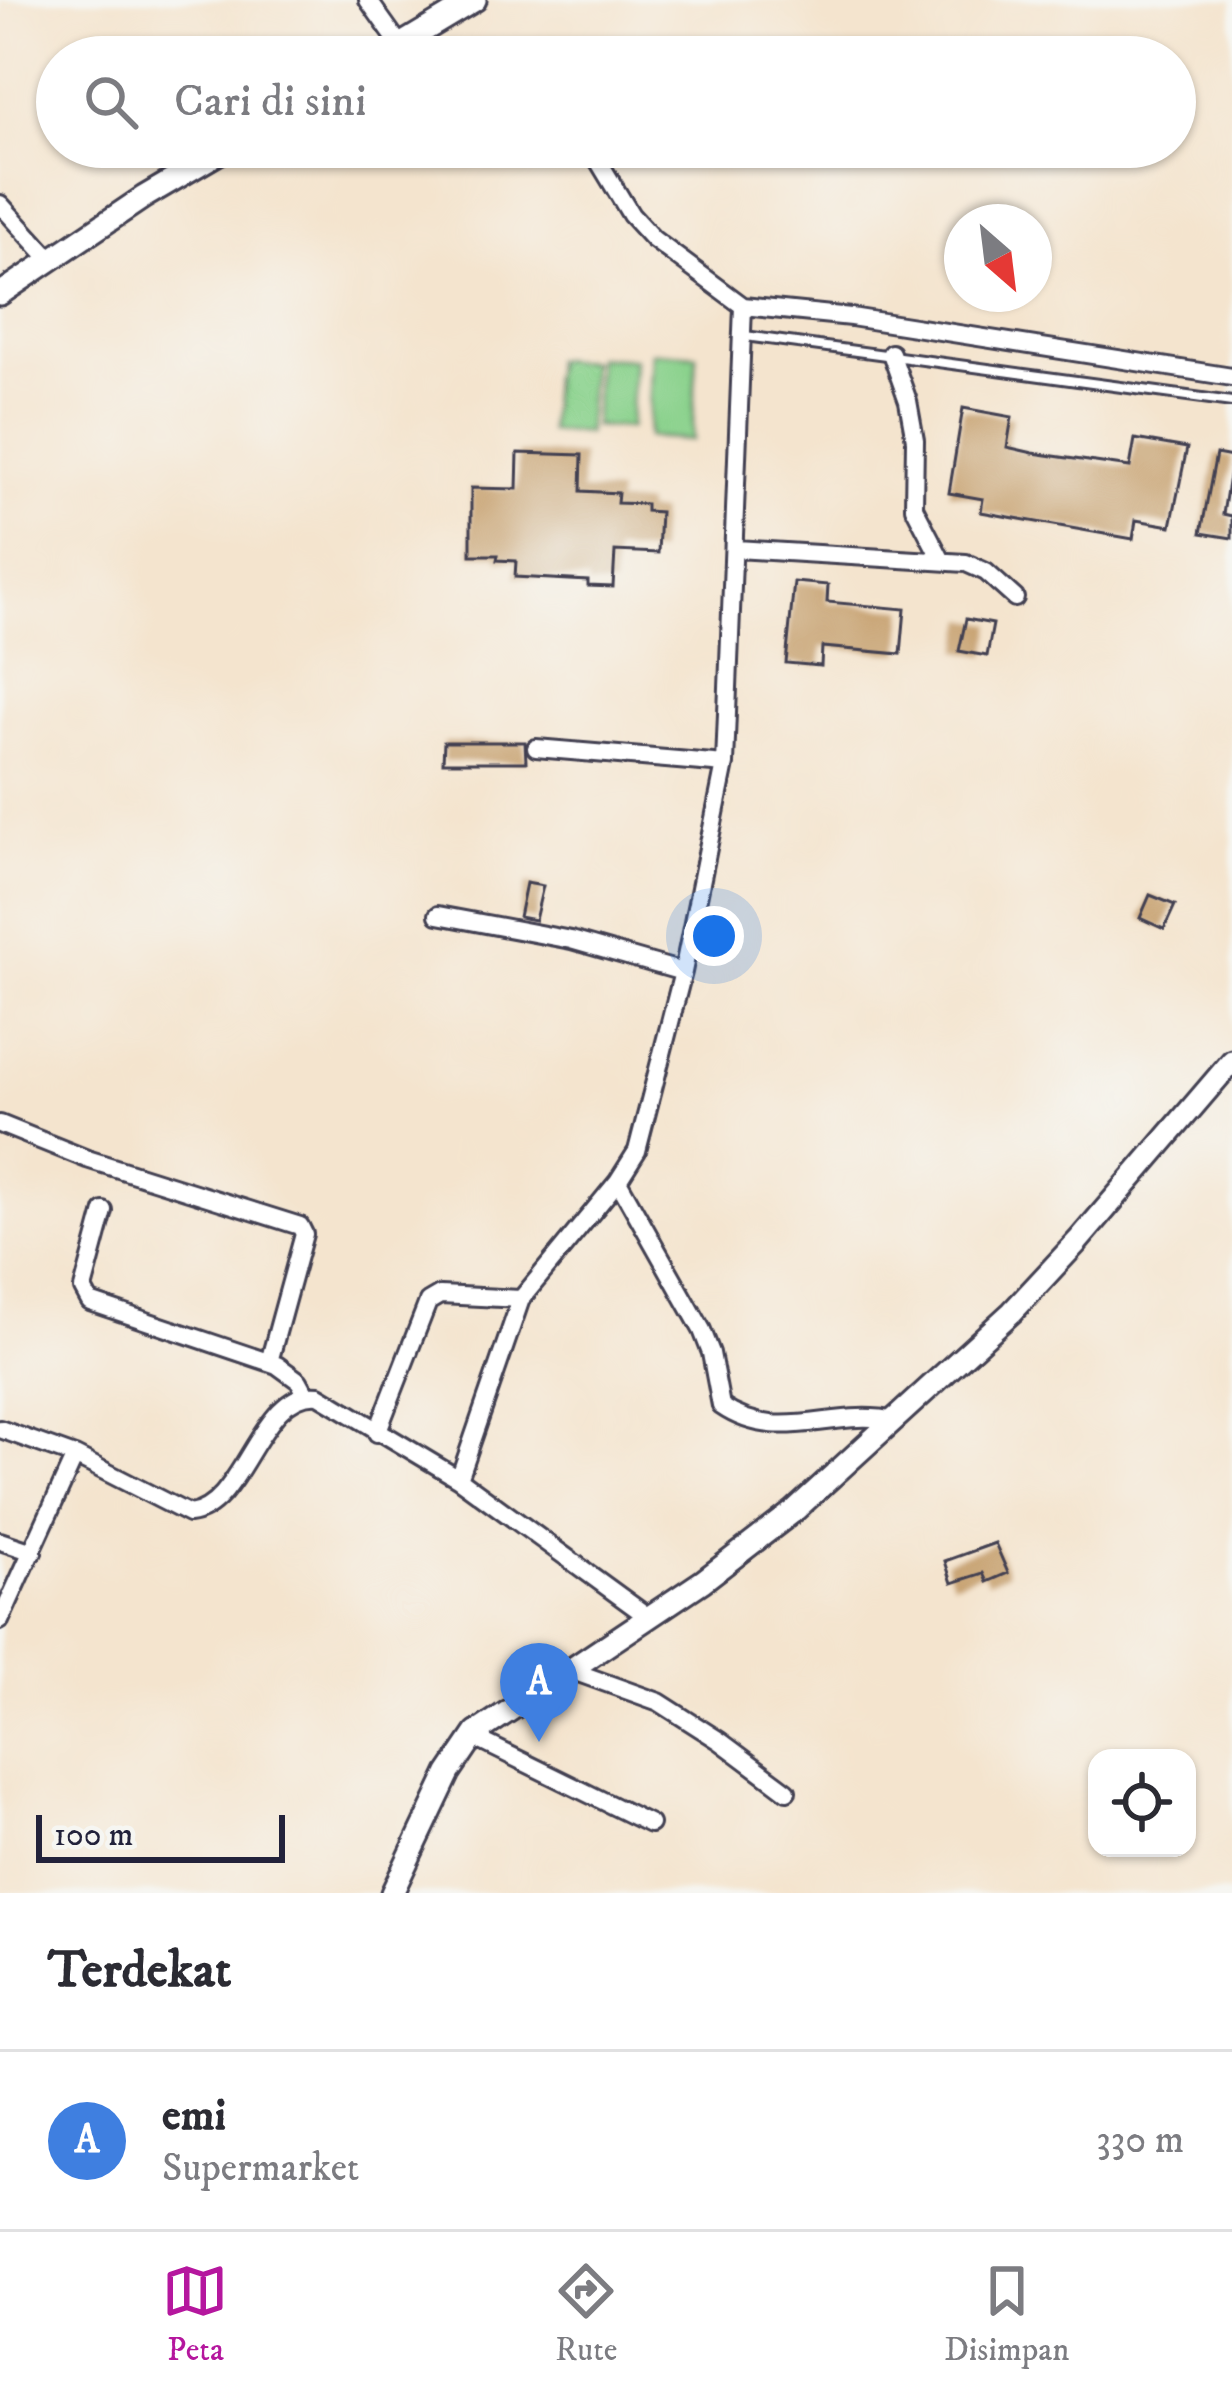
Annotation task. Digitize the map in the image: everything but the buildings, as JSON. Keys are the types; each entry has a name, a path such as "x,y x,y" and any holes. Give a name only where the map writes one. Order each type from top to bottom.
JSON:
{"street":[{"path":"368,0 394,36"},
{"path":"415,36 475,0"},
{"path":"0,294 193,168"},
{"path":"603,168 631,215 652,238 743,306 851,317 1232,377"},
{"path":"0,204 50,260"},
{"path":"459,1479 521,1299 637,1151 683,972 725,764 743,306"},
{"path":"891,353 908,401 915,440 914,507 942,561"},
{"path":"736,549 966,563 986,572 1015,598"},
{"path":"536,748 725,764"},
{"path":"438,914 571,940 683,972"},
{"path":"392,1893 449,1772 473,1737 502,1712 703,1581 794,1511 1039,1284 1232,1061"},
{"path":"0,1124 87,1159 300,1226 304,1234 269,1362"},
{"path":"618,1181 702,1330 721,1406 792,1427 861,1415 894,1421"},
{"path":"104,1211 82,1289 89,1302 290,1373 306,1394 332,1401 459,1479 647,1616"},
{"path":"377,1432 428,1302 440,1295 521,1299"},
{"path":"0,1429 75,1456 182,1512 200,1513 217,1500 284,1407 306,1394"},
{"path":"0,1621 75,1456"},
{"path":"0,1541 33,1552"},
{"path":"567,1669 659,1702 787,1791"},
{"path":"473,1737 650,1824"}],"lane":[{"path":"743,335 1232,402"}],"green space":[{"path":"652,352 697,355 692,440 648,437"},
{"path":"597,357 634,359 630,428 594,426"},
{"path":"553,360 591,362 587,433 549,431"}],"place":[{"name":"emi","path":"539,1742"}]}
